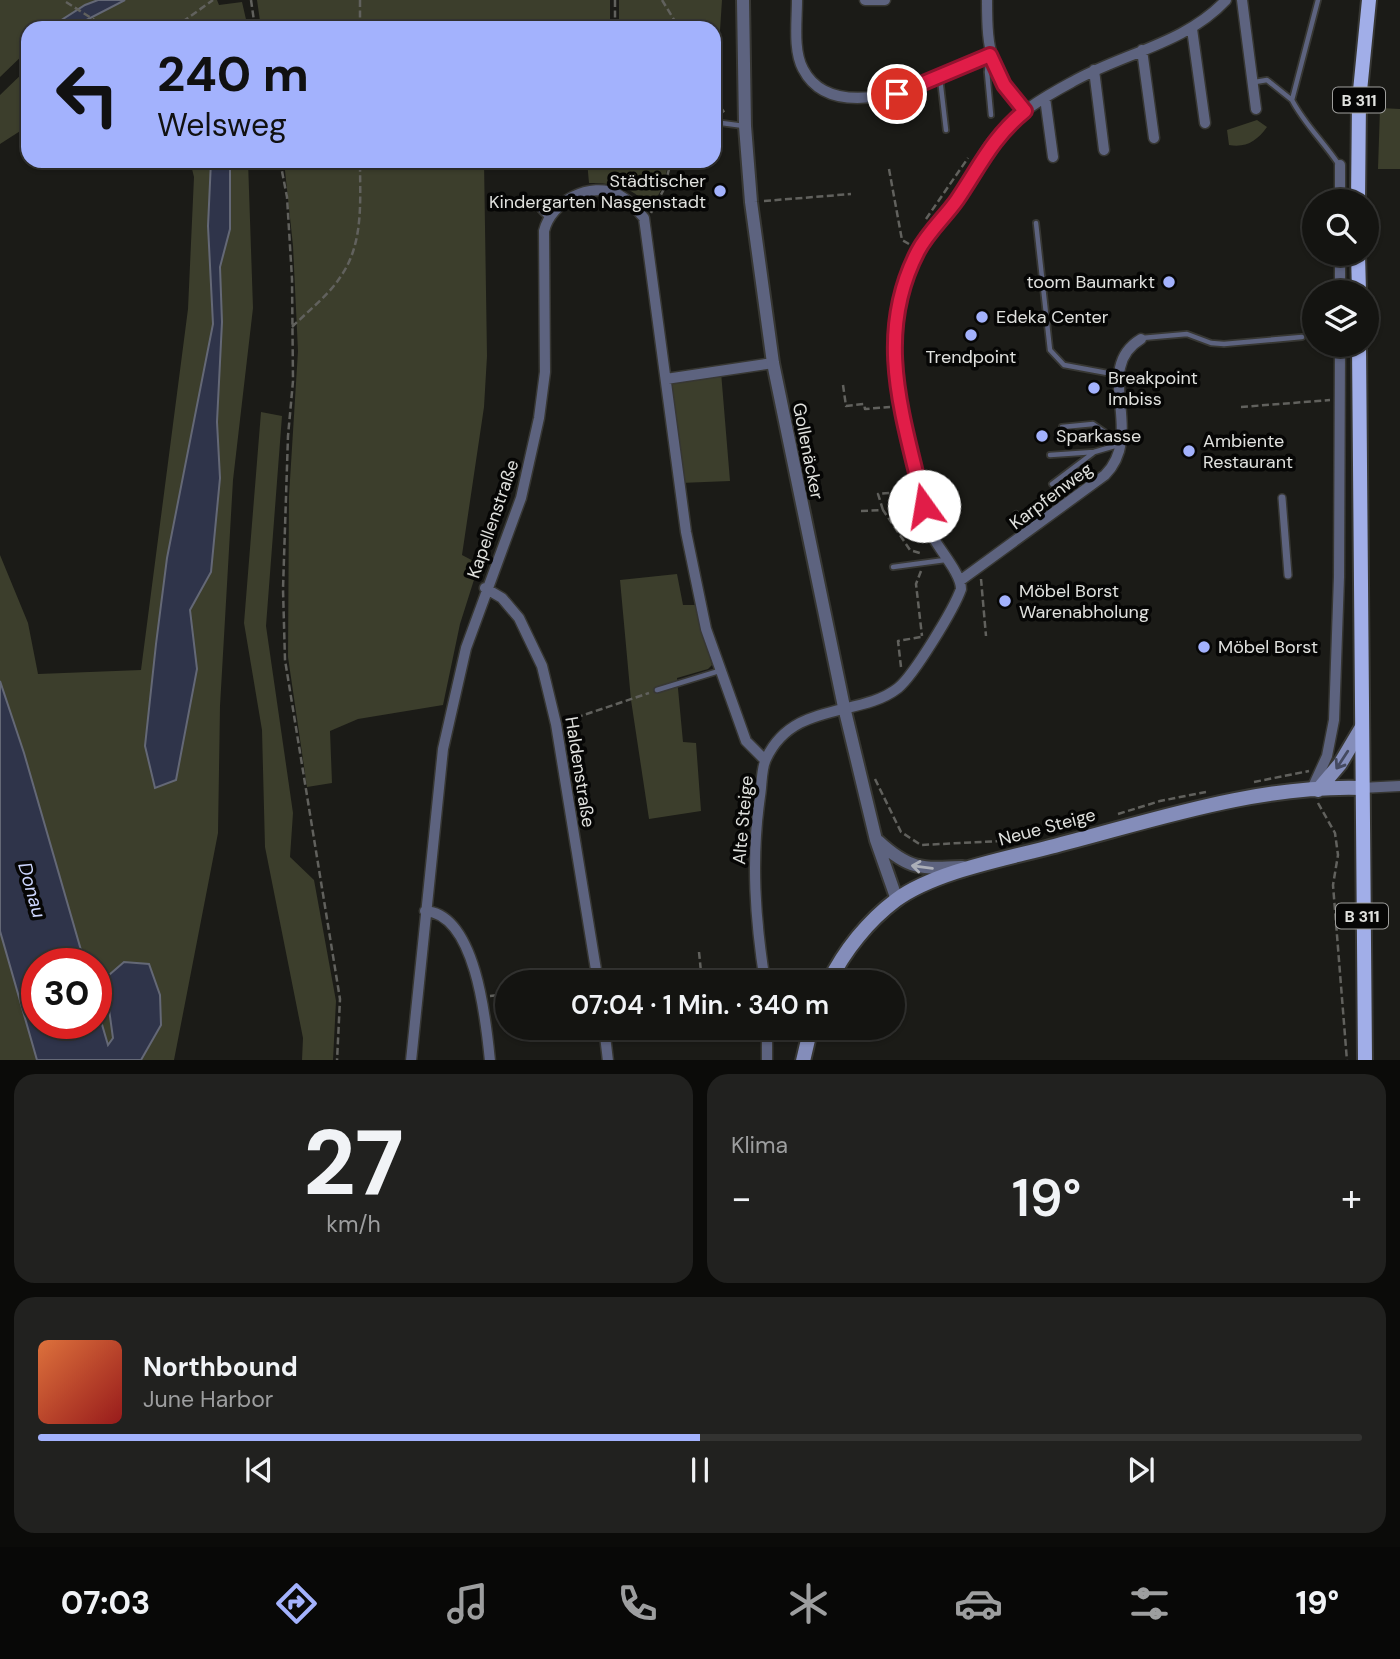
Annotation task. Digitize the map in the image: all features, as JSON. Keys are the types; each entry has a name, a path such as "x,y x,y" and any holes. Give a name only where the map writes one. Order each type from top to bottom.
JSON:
{"main road":[{"name":"B 311","path":"1358,189 1359,101 1368,0"},
{"name":"B 311","path":"1359,357 1365,1060"},
{"path":"1315,790 1340,764 1362,727"},
{"name":"Neue Steige","path":"836,970 851,946 897,900 977,866 1207,804 1315,790 1361,788"},
{"path":"803,1060 808,1040"}],"street":[{"name":"Gollenäcker","path":"743,0 739,125 773,363 844,707 876,840 897,900"},
{"path":"797,0 799,60 819,88 843,95 885,96 990,55"},
{"path":"865,0 885,0"},
{"path":"987,0 990,55 1004,85 1025,111"},
{"path":"844,707 883,697 897,689 911,675 958,596 961,580 945,560 933,537 893,370 896,319 919,248 952,208 994,140 1025,111 1094,70 1192,29 1226,0"},
{"path":"1242,0 1256,109"},
{"path":"1192,29 1205,123"},
{"path":"1142,50 1154,138"},
{"path":"1094,70 1104,150"},
{"path":"1045,97 1053,157"},
{"path":"1340,165 1340,189"},
{"path":"547,217 568,200 596,191 619,195 644,218 689,551 706,629 746,741 765,760"},
{"name":"Kapellenstraße","path":"411,1060 443,749 466,648 485,587 522,495 539,418 545,372 543,257 547,217"},
{"path":"1123,444 1119,366 1125,352 1141,339"},
{"path":"1315,790 1327,756 1334,720 1339,577 1340,357"},
{"path":"666,379 773,363"},
{"name":"Karpfenweg","path":"961,580 980,569 1105,475 1118,462 1123,444"},
{"path":"1282,498 1288,575"},
{"name":"Haldenstraße","path":"485,587 502,598 533,641 542,666 556,724 596,970"},
{"name":"Alte Steige","path":"763,970 756,926 754,858 765,760 779,741 797,726 819,713 844,707"},
{"path":"1361,788 1400,786"},
{"path":"876,840 897,859 914,867 977,866"},
{"path":"425,911 443,915 460,935 474,969 491,1060"},
{"path":"606,1040 608,1060"},
{"path":"767,1040 767,1060"}],"lane":[{"path":"1292,100 1318,0"},
{"path":"990,55 987,72 990,115"},
{"path":"939,77 946,130"},
{"path":"1253,82 1267,80 1292,100 1308,127 1323,140 1340,165"},
{"path":"721,123 739,125"},
{"path":"534,203 547,217"},
{"path":"1036,223 1050,350 1064,365 1119,375"},
{"path":"1141,339 1187,334 1211,343 1224,344 1302,337"},
{"path":"1062,427 1093,425 1123,444"},
{"path":"1050,455 1094,452 1123,444"},
{"path":"1052,484 1094,452"},
{"path":"1016,514 1030,531"},
{"path":"893,567 924,565 945,560"},
{"path":"657,690 719,671"}],"path":[{"path":"184,21 213,0"},
{"path":"251,0 254,21"},
{"path":"360,0 360,21"},
{"path":"615,0 615,21"},
{"path":"662,0 676,21"},
{"path":"66,2 96,21"},
{"path":"721,106 739,125"},
{"path":"924,225 949,182 973,151"},
{"path":"282,168 288,197 292,327 283,589 285,660 340,999 337,1060"},
{"path":"292,327 341,277 354,253 359,224 360,168"},
{"path":"644,218 656,208 669,168"},
{"path":"889,169 902,240 919,248"},
{"path":"764,201 851,194"},
{"path":"843,385 846,406 864,404 865,409 888,407"},
{"path":"1241,407 1341,399"},
{"path":"902,678 898,641 922,637 916,584 928,555 910,550 883,510 878,494 908,491"},
{"path":"861,510 883,510"},
{"path":"980,569 986,636"},
{"path":"556,724 657,690"},
{"path":"872,768 878,791 901,832 921,845 1031,839"},
{"path":"1254,782 1321,769"},
{"path":"1109,817 1160,800 1214,790"},
{"path":"1315,790 1335,833 1338,855 1333,886 1347,1060"},
{"path":"699,952 701,970"},
{"path":"480,998 495,996"}],"green space":[{"path":"0,0 98,0 59,21 21,21 21,57 0,77"},
{"path":"125,0 217,0 219,5 242,2 246,21 84,21"},
{"path":"257,0 610,0 610,21 260,21"},
{"path":"619,0 722,0 721,21 619,21"},
{"path":"21,75 21,130 0,144 0,95"},
{"path":"1380,108 1400,109 1400,169 1378,169"},
{"path":"1257,120 1267,127 1259,136 1246,144 1229,145 1227,130"},
{"path":"192,168 211,168 208,227 213,324 167,558 145,746 197,669 190,610 211,572 220,479 217,422 222,322 220,267 230,229 230,168 248,168 253,308 233,480 220,706 218,833 174,1060 141,1060 161,1025 112,1004 112,948 80,948 24,753 0,681 0,555 28,623 38,674 141,670 188,309 194,177"},
{"path":"285,168 484,168 487,356 484,407 462,555 479,564 460,624 443,705 358,719 330,731 332,783 307,787 288,657 289,496 298,351 293,246"},
{"path":"588,168 667,168 663,186 650,211 638,196 624,188 589,183"},
{"path":"721,372 730,481 680,483 666,379"},
{"path":"261,412 282,416 266,626 293,813 290,857 314,880 336,1001 333,1060 302,1060 303,1038 265,847 262,730 244,623"},
{"path":"677,574 683,605 695,605 712,665 708,669 677,678 683,742 696,743 701,811 649,819 631,700 620,580"},
{"path":"0,931 21,1004 21,1039 31,1039 37,1060 0,1060"}],"water":[{"path":"98,0 125,0 84,21 60,21"},
{"path":"211,168 230,168 230,229 220,267 222,322 217,422 220,478 211,572 190,610 197,669 176,780 155,788 145,746 156,644 167,558 213,324 208,226"},
{"name":"Donau","path":"0,681 24,753 80,948 21,948 21,1004 0,931"},
{"path":"124,962 149,964 160,995 161,1025 141,1060 37,1060 31,1039 106,1039 108,1045 113,1038 112,972"}],"place":[{"name":"Städtischer Kindergarten Nasgenstadt","path":"720,191"},
{"name":"toom Baumarkt","path":"1169,282"},
{"name":"Edeka Center","path":"982,317"},
{"name":"Trendpoint","path":"971,335"},
{"name":"Breakpoint Imbiss","path":"1094,388"},
{"name":"Sparkasse","path":"1042,436"},
{"name":"Ambiente Restaurant","path":"1189,451"},
{"name":"Möbel Borst Warenabholung","path":"1005,601"},
{"name":"Möbel Borst","path":"1204,647"}],"route":[{"path":"897,94 990,55 1004,85 1025,111 994,140 952,208 925,239 911,265 901,296 893,343 893,370 924,506"}]}
